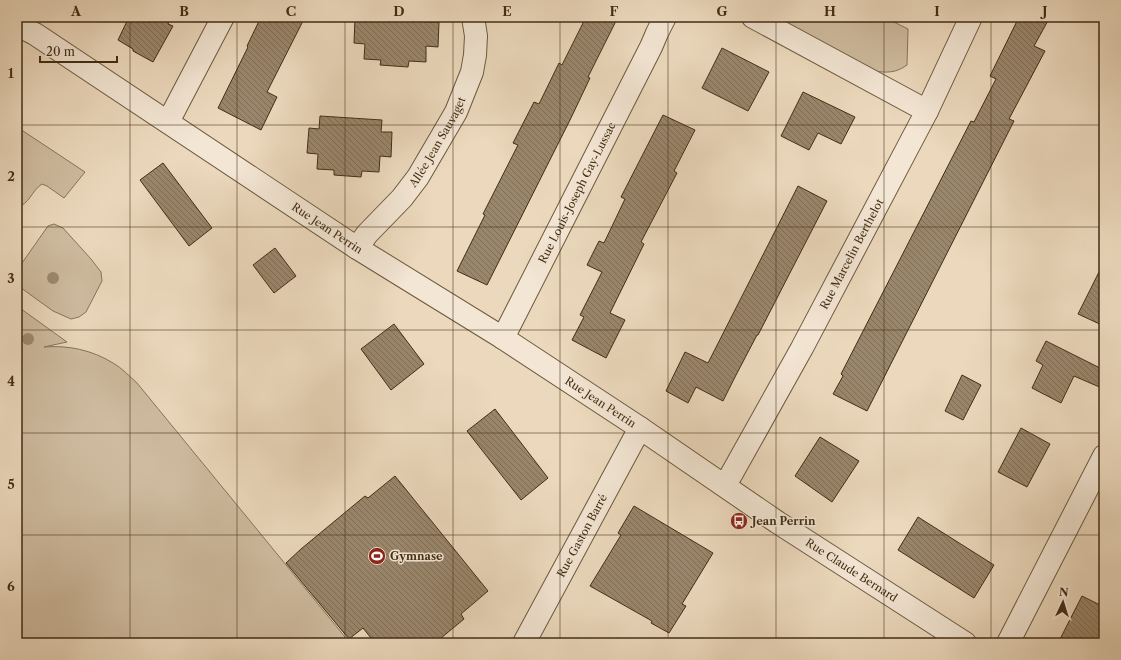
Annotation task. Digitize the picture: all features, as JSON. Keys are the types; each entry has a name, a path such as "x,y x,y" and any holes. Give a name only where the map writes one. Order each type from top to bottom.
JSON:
{"street":[{"path":"168,122 223,17"},
{"name":"Allée Jean Sauvaget","path":"357,248 367,234 402,198 418,177 456,112 472,72 476,36 473,17"},
{"name":"Rue Louis-Joseph Gay-Lussac","path":"503,338 651,47 664,17"},
{"name":"Rue Louis-Joseph Gay-Lussac","path":"651,47 674,22 681,17"},
{"path":"753,17 927,111"},
{"name":"Rue Marcelin Berthelot","path":"724,485 802,348 927,111 968,18"},
{"name":"Rue Jean Perrin","path":"17,25 35,34 357,248 503,338 640,428"},
{"name":"Rue Claude Bernard","path":"640,428 776,522 964,643"},
{"name":"Rue Gaston Barré","path":"524,643 640,428"},
{"path":"1008,643 1104,456"}],"shaded area":[{"path":"772,17 884,17 908,29 907,65 899,70 891,72 874,71"},
{"path":"17,127 85,172 64,198 42,184 25,203 17,207"},
{"path":"54,224 63,228 101,272 102,281 86,312 79,317 71,319 53,311 17,285 17,259 22,263 48,226"},
{"path":"17,306 67,342 44,347 80,349 105,358 116,365 137,383 350,643 17,643"}],"building":[{"path":"129,17 172,17 168,24 173,26 153,62 133,51 133,49 118,40"},
{"path":"261,17 305,17 267,92 277,97 261,130 218,108"},
{"path":"366,17 428,17 428,22 439,22 438,47 426,46 426,62 409,61 408,67 380,65 381,60 364,59 365,44 354,43 355,18 366,19"},
{"path":"586,17 618,17 588,77 590,78 570,120 487,285 457,271 485,215 483,214 518,145 513,143 534,102 539,104 559,63 562,65"},
{"path":"1019,17 1050,17 1034,46 1045,51 1009,119 1014,121 867,411 833,394 843,376 841,374 971,121 974,122 996,79 990,76"},
{"path":"722,48 769,72 748,111 702,88"},
{"path":"803,92 855,117 841,144 818,133 809,150 781,136"},
{"path":"663,115 695,130 674,171 677,173 641,242 644,244 610,313 625,320 606,358 572,340 584,317 580,315 602,272 587,265 599,241 604,243 625,199 621,197"},
{"path":"320,116 382,120 381,132 392,132 391,157 380,156 379,172 362,171 361,177 334,175 334,170 317,169 318,154 307,153 309,128 319,129"},
{"path":"163,163 212,228 189,246 140,180"},
{"path":"798,186 827,201 723,401 696,387 688,403 666,391 685,352 708,363"},
{"path":"275,248 296,276 274,293 253,265"},
{"path":"1104,262 1104,326 1078,314"},
{"path":"394,324 424,364 391,390 361,349"},
{"path":"1046,341 1104,370 1104,389 1074,376 1061,403 1032,388 1043,365 1036,361"},
{"path":"962,375 981,385 963,420 945,411"},
{"path":"495,409 548,478 521,500 467,431"},
{"path":"1021,428 1050,444 1027,487 998,472"},
{"path":"820,437 859,461 832,502 795,476"},
{"name":"Gymnase","path":"395,476 488,591 461,614 464,619 435,643 375,643 363,628 349,639 286,563 365,496 368,498"},
{"path":"634,506 713,553 682,604 686,606 669,633 651,623 652,621 590,586 621,535 618,533"},
{"path":"918,517 994,565 974,598 898,550"},
{"path":"1082,596 1104,607 1104,629 1097,643 1058,643"}],"place":[{"name":"Jean Perrin","path":"739,521"},
{"name":"Gymnase","path":"377,556"}]}
